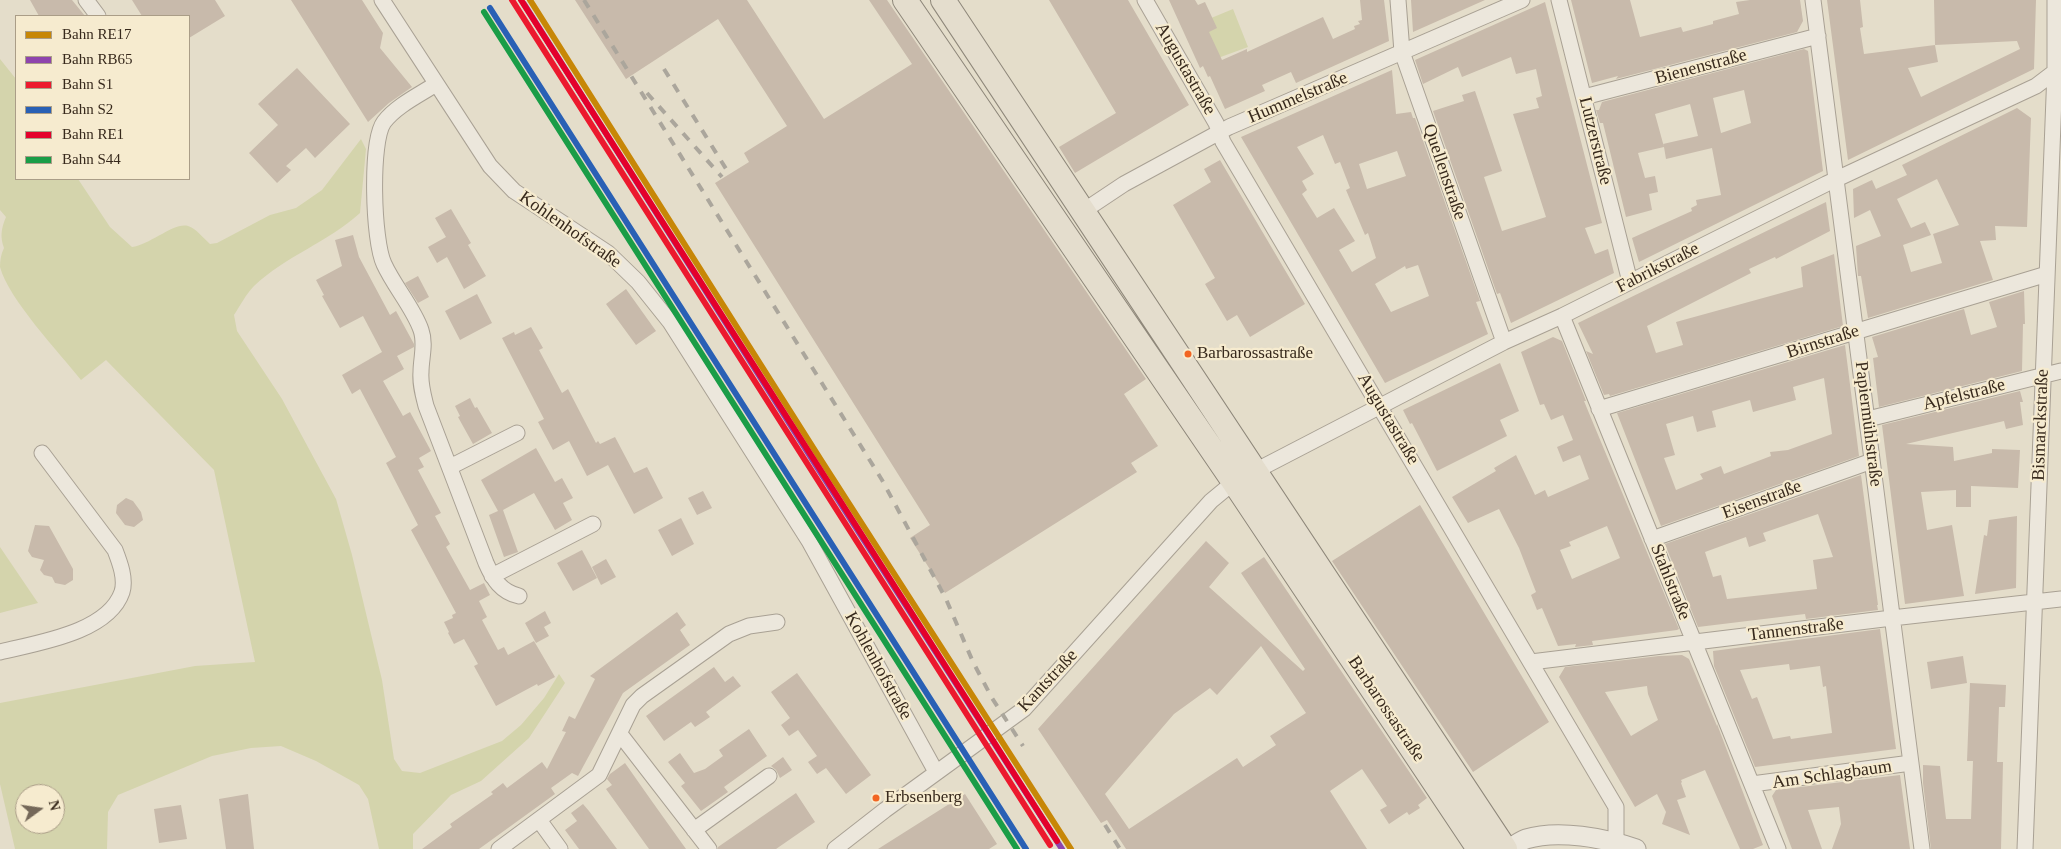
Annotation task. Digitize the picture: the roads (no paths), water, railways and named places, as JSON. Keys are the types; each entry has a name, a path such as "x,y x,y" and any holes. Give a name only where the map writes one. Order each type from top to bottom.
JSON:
{"main road":[{"name":"Barbarossastraße","path":"905,0 1234,482 1479,849"},
{"name":"Barbarossastraße","path":"943,0 1505,849"}],"street":[{"path":"86,0 97,15"},
{"name":"Kohlenhofstraße","path":"382,0 490,166 514,191 608,253 638,282 670,322 809,542 936,772"},
{"name":"Augustastraße","path":"1145,0 1216,123 1223,142 1616,806 1616,842"},
{"name":"Quellenstraße","path":"1398,0 1402,52 1504,342"},
{"name":"Hummelstraße","path":"1082,212 1124,184 1220,132 1522,0"},
{"name":"Lutzerstraße","path":"1559,0 1630,282"},
{"name":"Papiermühlstraße","path":"1813,0 1922,849"},
{"name":"Bismarckstraße","path":"2025,849 2047,274 2054,256 2058,69 2056,0"},
{"name":"Bienenstraße","path":"1584,98 1818,36"},
{"name":"Fabrikstraße","path":"1255,470 1504,342 1562,316 1836,180 2036,86 2058,69"},
{"path":"436,84 399,108 385,120 378,134 374,210 376,236 383,263 421,330 424,351 420,372 421,387 426,406 492,576 504,591 519,596"},
{"name":"Birnstraße","path":"1600,409 2047,274"},
{"name":"Stahlstraße","path":"1562,316 1778,849"},
{"name":"Apfelstraße","path":"1868,419 2061,370"},
{"path":"450,467 517,433"},
{"path":"0,652 74,632 97,622 114,606 122,591 122,570 116,550 42,453"},
{"name":"Eisenstraße","path":"1652,539 1872,461"},
{"name":"Kantstraße","path":"835,849 936,772 1024,709 1211,500 1234,482 1255,470"},
{"path":"492,576 593,524"},
{"name":"Tannenstraße","path":"1531,662 2061,599"},
{"path":"499,849 599,775 634,705 642,696 729,634 749,626 777,622"},
{"path":"620,734 708,849"},
{"name":"Am Schlagbaum","path":"1752,784 1911,763"},
{"path":"694,830 769,776"},
{"path":"539,820 560,849"},
{"path":"1509,849 1524,840 1544,836 1569,836 1616,842 1636,849"}],"railway":[{"path":"584,0 882,480 946,599 973,662 992,698 1023,746"},
{"path":"664,69 728,172"},
{"path":"647,93 722,177"},
{"path":"1105,825 1120,849"}],"rail line":[{"name":"S1","path":"512,0 1050,845"},
{"name":"RE1","path":"521,0 1057,841"},
{"name":"RE17","path":"530,0 821,460 1071,849"},
{"name":"RB65","path":"524,4 815,464 1062,849"},
{"name":"S2","path":"490,8 1026,849"},
{"name":"S44","path":"484,12 1017,849"}],"place":[{"name":"Barbarossastraße","path":"1188,354"},
{"name":"Erbsenberg","path":"876,798"}]}
